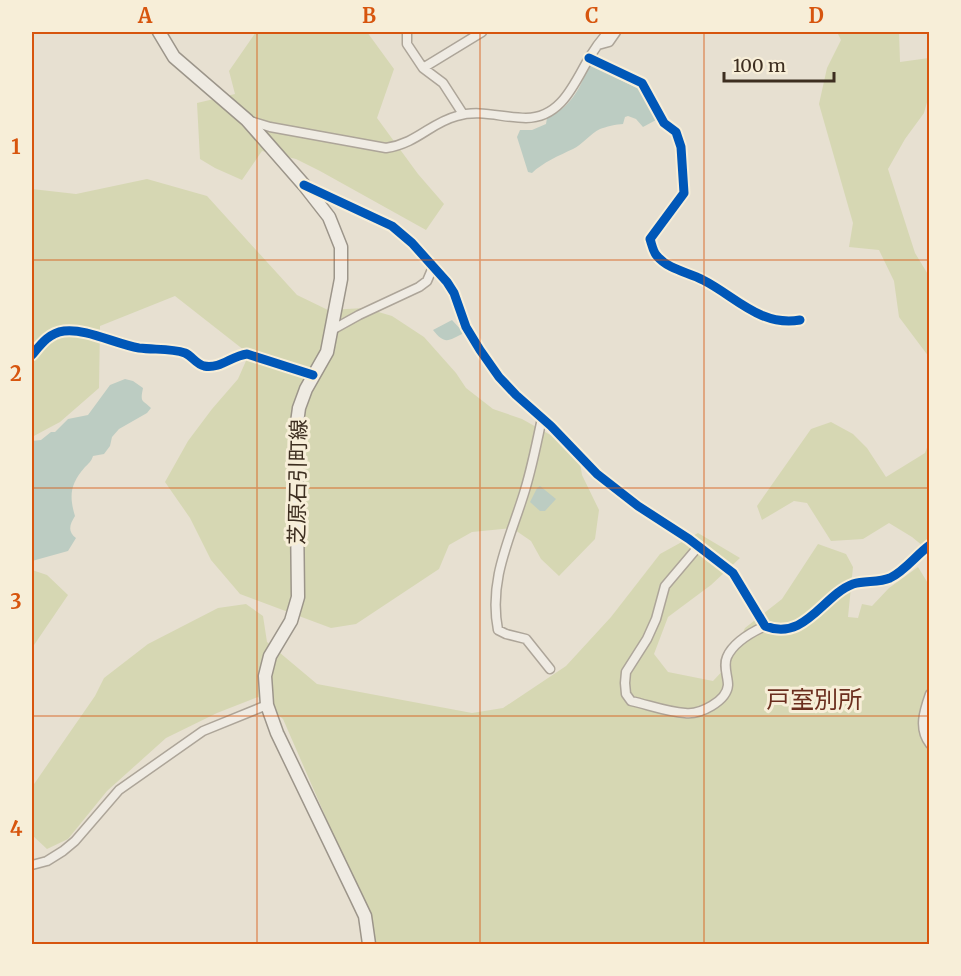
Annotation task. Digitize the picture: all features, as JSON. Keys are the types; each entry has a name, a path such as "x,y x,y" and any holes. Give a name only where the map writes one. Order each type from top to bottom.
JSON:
{"main road":[{"name":"芝原石引町線","path":"159,32 174,57 247,120 304,185 329,217 341,247 341,279 327,352 299,408 296,430 298,597 291,621 270,656 265,676 267,705 277,733 356,895 364,916 369,945"}],"street":[{"path":"407,32 407,44 423,68 443,82 463,114"},
{"path":"423,68 482,32"},
{"path":"247,120 270,127 386,148 400,146 418,138 444,121 463,114 527,118 542,115 561,104 576,84 597,45 608,32"},
{"path":"597,45 609,42 616,32"},
{"path":"589,58 642,84 664,123 676,132 681,147 684,193 650,239 657,256 673,268 705,281 754,313 768,318 800,320"},
{"path":"304,185 392,226 412,243 454,293 466,327 480,350 516,395 597,474 733,573 765,626 775,630 784,630 805,621 853,584 876,582 900,572 918,553 930,545"},
{"path":"332,330 419,287 427,281 433,267"},
{"path":"32,355 51,335 76,330 139,348 186,354 201,365 212,367 225,364 238,356 247,354 314,375"},
{"path":"542,418 524,493 504,551 494,602 498,630 526,639 550,669"},
{"path":"698,547 665,586 656,619 647,639 626,672 626,694 631,701 687,714 705,710 722,698 728,687 725,665 735,645 765,626"},
{"path":"930,694 922,731 930,744"},
{"path":"32,865 47,861 63,851 75,841 119,790 203,730 267,705"}],"green space":[{"path":"256,32 367,32 394,69 377,118 418,174 444,204 426,230 296,159 262,151 242,180 200,159 197,103 235,94 229,71"},
{"path":"837,32 899,32 900,62 929,58 929,95 924,113 905,139 888,169 915,253 929,276 929,357 899,317 894,281 879,250 849,247 853,223 819,104 827,68 841,40"},
{"path":"147,179 207,196 297,295 328,310 365,308 392,316 424,337 456,373 466,388 493,409 522,419 554,437 579,457 582,475 599,510 595,539 559,576 541,559 531,541 512,528 472,532 449,545 439,569 356,624 331,628 240,594 211,560 190,518 165,482 188,441 238,379 249,354 175,296 100,326 99,388 60,422 32,437 32,189 76,194"},
{"path":"831,422 853,434 867,448 886,477 925,453 929,442 929,551 889,523 863,539 831,541 807,503 794,501 762,520 757,506 811,429"},
{"path":"698,533 740,558 711,585 668,617 654,654 668,672 713,681 729,664 745,628 782,599 818,544 846,554 853,567 848,617 858,618 862,604 872,606 889,588 918,567 929,585 929,944 371,944 361,928 340,850 283,719 258,697 217,713 166,738 107,791 68,839 47,849 32,835 32,787 95,696 104,678 148,644 218,608 246,604 263,616 267,642 317,684 472,713 503,708 566,666 611,617 660,554"},
{"path":"32,570 47,575 68,595 32,648"}],"shaded area":[{"path":"588,64 641,90 656,120 643,127 636,119 625,117 623,124 600,129 577,147 532,173 528,172 517,137 520,130 532,130 546,124 547,118 562,109 579,88"},
{"path":"452,320 464,333 444,340 433,330"},
{"path":"125,379 143,388 142,400 151,408 147,413 119,429 112,437 110,446 104,454 93,456 76,479 72,490 75,516 70,527 71,533 76,538 68,551 32,561 32,441 41,440 51,432 55,432 68,419 88,415 110,385"},
{"path":"540,486 556,499 545,511 540,511 530,502"}],"cycle path":[{"path":"589,58 642,83 664,123 676,132 681,147 684,193 650,239 656,254 667,265 703,280 760,315 786,321 800,320"},
{"path":"304,185 392,226 412,243 447,282 454,293 466,327 499,377 597,474 733,573 765,626 779,629 791,628 803,623 842,590 853,584 890,578 930,545"},
{"path":"32,355 50,337 59,332 72,331 139,348 180,351 204,366 216,366 247,354 313,375"}],"district":[{"name":"戸室別所","path":"814,700"}]}
